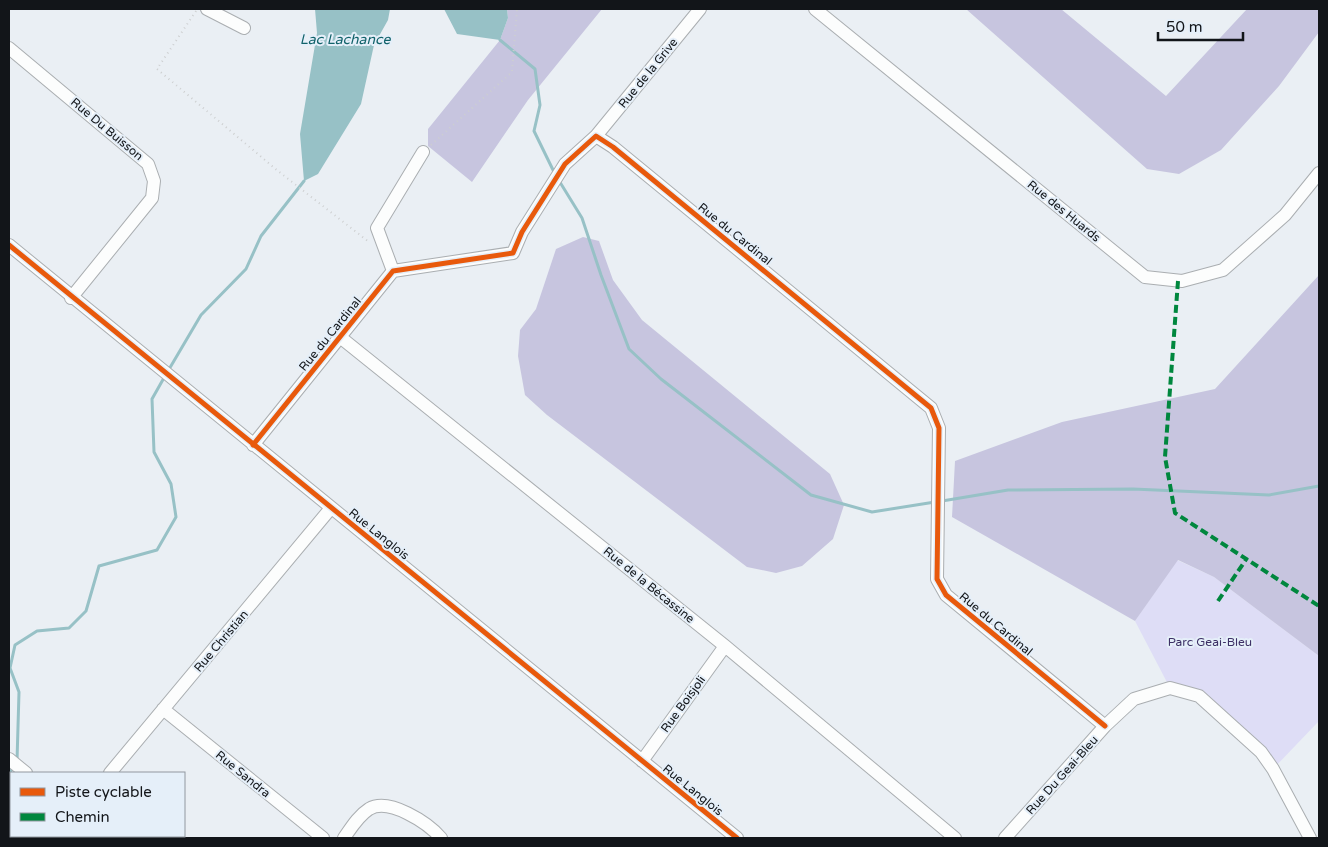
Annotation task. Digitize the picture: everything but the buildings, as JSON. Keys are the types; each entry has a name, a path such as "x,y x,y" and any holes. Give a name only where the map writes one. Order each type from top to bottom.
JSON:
{"street":[{"path":"207,9 244,28"},
{"name":"Rue de la Grive","path":"596,136 700,9"},
{"name":"Rue des Huards","path":"815,9 1145,277 1182,281 1223,270 1285,215 1319,173"},
{"name":"Rue Du Buisson","path":"9,48 148,164 154,181 152,198 71,298"},
{"path":"423,152 377,228 393,271 513,253 522,232 565,164 596,136"},
{"name":"Rue du Cardinal","path":"596,136 613,147 930,408 939,428 937,579 946,596 1105,726"},
{"name":"Rue Langlois","path":"9,245 71,298 737,838"},
{"name":"Rue du Cardinal","path":"253,445 393,271"},
{"name":"Rue de la Bécassine","path":"340,337 725,646 955,838"},
{"name":"Rue Christian","path":"111,772 331,508"},
{"name":"Rue Boisjoli","path":"642,761 725,646"},
{"name":"Rue Du Geai-Bleu","path":"1005,838 1105,726 1134,699 1170,688 1199,696 1265,758 1278,777 1310,838"},
{"name":"Rue Sandra","path":"163,709 323,838"},
{"path":"9,759 25,772"},
{"path":"344,838 358,819 371,808 389,807 402,809 441,838"}],"path":[{"path":"197,9 157,69 293,183 373,245"},
{"path":"423,152 512,72 517,9"}],"green space":[{"name":"Parc Geai-Bleu","path":"1177,560 1214,577 1319,656 1319,721 1273,769 1199,696 1170,688 1135,621"}],"shaded area":[{"path":"507,9 602,9 528,100 472,182 428,146 428,129 500,40 508,18"},
{"path":"966,9 1061,9 1166,96 1247,9 1319,9 1319,32 1279,86 1221,150 1179,174 1147,169"},
{"path":"583,237 599,241 613,280 642,320 830,474 844,505 833,539 802,566 776,573 747,567 547,415 525,395 518,356 520,330 536,309 556,249"},
{"path":"1319,275 1319,656 1214,577 1178,560 1135,621 952,517 955,461 1062,422 1215,389"}],"water":[{"name":"Lac Lachance","path":"315,9 390,9 388,20 374,45 361,104 318,174 304,181 300,134 317,33"},
{"path":"444,9 507,9 508,18 500,40 457,34"}],"waterway":[{"path":"500,40 535,69 540,105 534,131 555,174"},
{"path":"558,179 582,218 629,349 661,379 811,495 872,512 935,502"},
{"path":"168,371 201,315 246,269 261,236 304,181"},
{"path":"17,761 19,692 10,668 15,645 37,631 69,628 86,611 99,566 157,550 176,517 171,484 154,452 152,399 165,376"},
{"path":"942,501 1008,490 1133,489 1269,495 1319,486"},
{"path":"10,772 14,766"}],"marked path":[{"path":"1178,281 1165,457 1175,513 1319,606"},
{"path":"1218,601 1247,558"}],"cycle path":[{"path":"253,445 393,271 513,253 522,232 565,164 596,136 613,147 931,408 939,428 937,579 946,595 1105,726"},
{"path":"9,245 737,838"}]}
